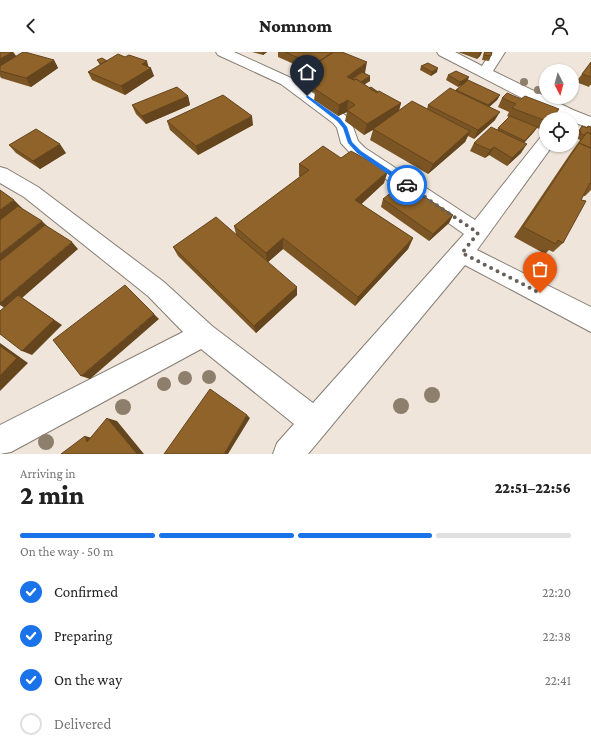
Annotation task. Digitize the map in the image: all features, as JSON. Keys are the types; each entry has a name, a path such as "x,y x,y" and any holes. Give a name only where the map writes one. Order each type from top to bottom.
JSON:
{"street":[{"path":"223,52 286,81 339,120 345,127 350,143 359,152 478,233"},
{"path":"444,52 485,72 558,112"},
{"path":"485,72 498,52"},
{"path":"579,120 591,123"},
{"path":"288,454 462,253 539,151"},
{"path":"0,174 31,192 156,289 203,335 316,423"},
{"path":"462,253 591,320"},
{"path":"0,441 203,335"}],"building":[{"path":"0,52 13,52 0,59"},
{"path":"23,52 54,60 26,78 0,71 0,66"},
{"path":"285,52 333,52 313,64"},
{"path":"334,52 342,52 367,62 347,77 354,80 356,79 376,92 379,91 401,103 367,124 347,110 355,105 348,100 339,105 315,89 320,84 298,74 315,62 317,63"},
{"path":"485,52 492,52 491,56 484,55"},
{"path":"118,54 125,57 129,55 147,61 142,64 151,68 121,86 88,72"},
{"path":"102,58 107,61 101,64 97,60"},
{"path":"591,62 591,77 582,74"},
{"path":"428,63 438,68 432,72 421,66"},
{"path":"456,71 469,77 460,82 448,75"},
{"path":"362,72 370,76 361,82 356,79 352,79"},
{"path":"468,80 500,95 488,105 456,90"},
{"path":"177,87 188,96 142,116 132,105"},
{"path":"371,87 378,92 369,88"},
{"path":"450,88 500,112 478,130 428,105"},
{"path":"507,93 521,99 525,96 539,101 539,104 546,104 559,109 557,112 539,112 539,118 512,108 516,104 502,98"},
{"path":"223,95 252,116 196,146 167,121"},
{"path":"412,101 470,131 433,164 373,129"},
{"path":"510,116 537,127 525,141 498,128"},
{"path":"582,126 587,128 588,126 591,127 591,134 587,132 584,135 580,134 581,132 579,131"},
{"path":"491,127 527,144 512,158 494,147 490,150 474,143"},
{"path":"36,129 60,144 33,161 9,145"},
{"path":"587,132 591,134 591,148 579,143"},
{"path":"579,143 591,148 591,184 590,183 581,200 586,201 563,243 558,240 556,244 523,227 573,152 579,152"},
{"path":"323,146 341,158 351,151 388,171 355,200 413,238 358,297 283,238 266,253 234,226 309,170 299,164"},
{"path":"403,183 453,215 433,234 383,199"},
{"path":"0,190 14,200 0,210"},
{"path":"18,206 42,221 0,254 0,220"},
{"path":"216,217 297,287 254,326 173,247"},
{"path":"45,225 72,242 0,303 0,261"},
{"path":"125,285 154,314 81,376 53,340"},
{"path":"18,295 54,320 22,351 0,334 0,311"},
{"path":"0,346 17,358 0,376"},
{"path":"210,389 247,415 224,454 164,454"},
{"path":"107,418 137,454 61,454 85,436 87,442"}],"way so far":[{"path":"407,185 478,233 462,253 540,293"}],"route":[{"path":"307,96 339,120 345,127 350,143 359,152 407,185"}]}
